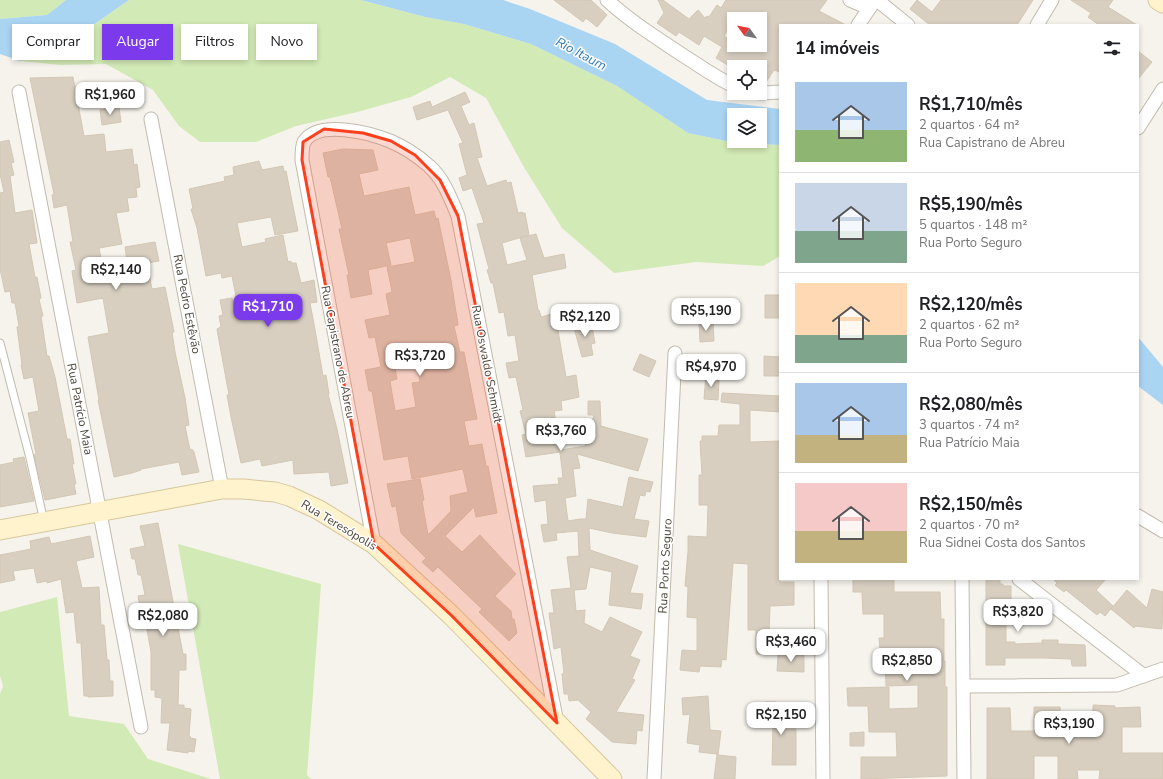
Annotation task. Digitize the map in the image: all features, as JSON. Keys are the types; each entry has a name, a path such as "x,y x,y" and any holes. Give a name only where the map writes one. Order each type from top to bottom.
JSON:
{"street":[{"path":"607,0 624,16 646,32 727,82"},
{"path":"850,0 874,3 906,24"},
{"path":"1038,24 1052,0"},
{"path":"1158,0 1163,3"},
{"path":"859,24 874,3"},
{"path":"1139,126 1163,89"},
{"name":"Rua Patrício Maia","path":"19,92 141,727"},
{"path":"767,93 779,92"},
{"name":"Rua Pedro Estêvão","path":"151,119 222,489"},
{"name":"Rua Oswaldo Schmidt","path":"302,160 303,142 310,135 324,129 363,133 391,141 430,166 451,199 458,216 557,723"},
{"name":"Rua Capistrano de Abreu","path":"302,160 374,544"},
{"name":"Rua Porto Seguro","path":"654,779 675,353"},
{"name":"Rua Teresópolis","path":"0,530 222,489 263,490 289,496 319,510 374,544 452,616 612,779"},
{"path":"1139,517 1163,531"},
{"path":"821,580 823,779"},
{"path":"962,580 964,779"},
{"path":"1020,580 1144,676"},
{"path":"963,686 1117,685 1163,669"}],"lane":[{"path":"0,343 30,458 44,522"}],"highlighted area":[{"path":"324,129 363,133 391,141 415,155 440,180 458,216 557,723 452,616 374,544 302,160 303,142"}],"green space":[{"path":"0,0 66,0 47,15 0,19"},
{"path":"129,0 361,0 425,17 464,24 531,44 617,86 688,133 727,141 727,148 767,148 767,144 779,145 779,257 763,266 696,262 614,273 562,228 525,169 486,98 450,77 411,97 357,112 296,126 256,142 200,142 179,126 153,90 106,64 61,65 20,61 94,60 94,24"},
{"path":"178,544 321,584 307,775 311,779 220,779"},
{"path":"57,597 69,716 124,724 148,759 211,779 0,779 0,694 3,686 0,676 0,612"}],"water":[{"path":"66,0 129,0 94,24 12,24 12,58 0,54 0,19 47,15"},
{"name":"Rio Itaum","path":"361,0 503,0 530,9 615,44 707,100 779,109 779,145 767,144 767,108 727,108 727,141 688,133 617,86 531,44 464,24 425,17"},
{"path":"1139,338 1163,367 1163,405 1139,387"}],"building":[{"path":"554,0 591,0 607,15 597,27 586,18 583,22"},
{"path":"658,0 663,0 689,19 698,10 705,18 707,16 709,17 717,5 721,8 726,0 827,0 819,11 844,24 779,24 779,72 774,70 767,80 767,60 727,60 727,65 716,58 722,47 704,36 699,45 679,32 676,36 657,23 664,13"},
{"path":"917,0 932,12 941,0 1033,0 1018,24 929,24 910,9"},
{"path":"1071,0 1113,0 1108,7 1135,24 1098,24 1088,17 1091,13"},
{"path":"1139,52 1152,62 1139,78"},
{"path":"73,77 84,136 104,134 106,152 132,149 134,165 137,164 140,187 136,188 137,197 127,198 129,211 116,213 122,244 99,248 104,272 128,268 125,247 155,242 159,261 147,263 152,289 165,287 174,332 172,332 175,352 189,425 185,426 190,450 192,449 194,452 199,472 182,475 179,462 141,469 132,473 114,477 98,400 88,337 109,333 103,298 77,303 72,271 76,270 70,242 73,242 67,205 54,208 52,195 54,194 30,78"},
{"path":"465,92 470,102 461,106 469,125 474,123 482,157 477,158 487,186 506,180 507,183 511,182 518,213 525,213 529,235 502,243 507,265 527,260 520,238 536,234 544,258 564,254 566,268 532,275 538,310 541,317 555,313 566,377 576,375 579,397 561,401 562,410 554,411 561,450 585,446 594,415 588,415 588,401 600,401 601,426 648,439 638,471 577,454 580,468 573,469 576,496 565,498 568,521 586,519 588,499 623,507 629,477 653,482 650,492 646,491 645,496 640,495 634,519 649,521 646,537 612,533 589,528 590,550 638,566 630,593 643,594 641,609 609,605 612,572 590,567 586,589 574,590 576,611 585,610 584,623 602,632 610,617 642,632 630,656 640,660 632,679 635,680 616,712 644,715 642,731 637,730 636,744 612,742 586,719 591,712 578,700 569,701 568,694 564,694 562,674 564,673 561,647 554,649 549,613 554,613 551,590 571,588 567,557 579,556 578,531 556,533 557,540 544,542 541,525 548,524 546,500 535,502 533,486 559,484 558,478 563,478 560,452 526,457 522,435 526,434 520,411 523,410 516,377 509,378 506,363 519,361 515,335 508,336 504,312 499,313 493,283 491,283 487,270 489,269 477,224 484,223 472,188 463,191 459,178 467,175 459,144 463,143 448,110 417,120 413,107 430,101 432,107"},
{"path":"119,107 121,122 102,125 100,110"},
{"path":"9,140 14,162 11,163 14,175 10,176 15,213 32,210 37,243 29,244 35,277 37,277 41,298 39,299 43,316 41,316 47,356 49,356 55,377 67,439 70,439 74,464 72,464 76,484 74,484 76,494 45,500 34,455 36,454 28,413 39,411 33,377 24,379 21,365 17,327 19,326 15,303 12,303 10,291 5,292 0,269 0,193 4,192 0,174 0,142"},
{"path":"343,149 373,150 378,170 359,174 364,196 409,187 415,215 434,211 436,219 438,218 451,280 458,325 454,326 460,352 464,352 477,419 464,421 469,446 482,444 497,513 476,517 474,507 445,536 462,552 480,535 516,574 495,596 511,611 512,619 514,619 517,633 509,641 479,612 482,609 438,567 433,572 422,562 426,558 401,533 396,506 392,507 387,484 420,479 428,535 451,511 450,496 468,492 463,469 412,479 408,456 384,460 372,391 369,391 365,370 381,367 375,337 369,338 365,320 390,315 386,294 392,292 387,267 415,262 410,238 386,243 391,265 368,270 372,294 351,298 347,275 349,275 339,229 342,229 323,153","holes":["415,354 420,382 412,383 416,407 395,411 390,381 397,379 393,358"]},
{"path":"259,161 262,170 283,166 284,172 286,171 298,231 275,235 271,217 237,223 242,247 266,242 265,239 283,235 288,262 291,261 291,263 296,263 301,283 314,280 317,302 310,303 323,376 326,375 328,394 348,483 331,486 329,472 294,474 293,460 262,466 260,459 241,463 227,395 229,395 217,329 221,327 219,316 223,315 220,300 232,298 237,320 257,316 251,293 236,296 232,276 222,278 221,273 206,276 197,228 191,209 193,209 189,189 225,181 224,177 234,175 233,167"},
{"path":"765,295 779,295 779,318 765,318"},
{"path":"596,304 612,312 605,327 589,320"},
{"path":"591,321 595,343 591,344 593,355 582,357 573,324"},
{"path":"713,321 714,341 700,342 699,322"},
{"path":"640,354 656,361 649,377 633,370"},
{"path":"764,356 779,357 779,376 764,376"},
{"path":"706,374 715,375 716,380 719,380 718,400 704,399"},
{"path":"722,393 779,396 779,412 750,410 750,442 779,441 779,580 780,582 794,582 794,605 770,606 769,632 773,632 773,654 756,654 756,630 748,630 748,564 733,563 726,660 722,659 721,667 700,666 699,672 680,670 682,650 697,651 697,618 687,617 688,587 685,586 688,536 707,537 708,505 699,505 699,475 702,475 700,441 702,441 702,436 718,436 719,425 740,425 740,404 721,402"},
{"path":"24,457 34,501 0,507 0,465 14,462 13,459"},
{"path":"158,523 183,654 186,654 186,670 179,670 178,705 184,705 184,708 191,709 189,736 191,737 190,738 196,739 194,752 188,751 188,753 167,750 170,723 161,723 162,698 155,697 155,690 151,690 151,652 145,619 142,619 138,596 145,595 141,575 138,575 135,559 132,559 130,549 145,546 140,526"},
{"path":"90,536 94,557 76,561 82,588 99,587 101,625 104,625 107,660 109,660 110,681 113,681 113,696 84,696 81,643 77,643 74,612 66,613 61,579 47,583 47,581 37,583 34,568 13,571 15,580 0,583 0,555 31,549 30,541 49,537 51,544"},
{"path":"853,580 894,580 894,592 940,592 941,619 944,619 945,687 947,687 947,776 861,779 861,757 897,757 896,732 869,732 868,706 848,706 847,688 889,687 889,709 918,708 918,685 886,686 885,649 880,649 879,638 884,638 884,614 863,614 862,592 853,592"},
{"path":"986,580 1000,580 1000,584 1003,584 1003,586 1011,586 1011,601 1020,601 1021,613 1006,613 1006,642 1015,642 1015,644 1042,643 1042,640 1058,640 1058,644 1085,645 1086,666 1072,666 1071,659 1044,658 1005,658 1005,665 986,665"},
{"path":"1054,580 1105,580 1096,590 1113,606 1105,616 1100,612 1097,615 1066,590 1064,592 1055,585 1057,583"},
{"path":"1152,589 1163,592 1162,629 1135,626 1134,628 1111,609 1127,590 1147,608"},
{"path":"778,655 804,655 804,672 777,671"},
{"path":"708,696 710,730 721,731 718,755 736,757 735,779 714,779 717,754 699,752 700,745 687,743 690,714 683,715 682,698"},
{"path":"765,702 776,702 776,708 786,708 786,729 796,729 796,765 772,765 773,725 765,725"},
{"path":"1093,705 1115,706 1115,708 1140,707 1141,727 1122,727 1122,753 1163,753 1163,779 1099,779 1100,770 1077,770 1078,779 1058,779 1058,756 1034,756 1034,779 987,779 987,708 1010,708 1011,731 1034,731 1034,707 1060,707 1061,716 1093,716"},
{"path":"864,732 864,746 850,746 850,733"}]}
